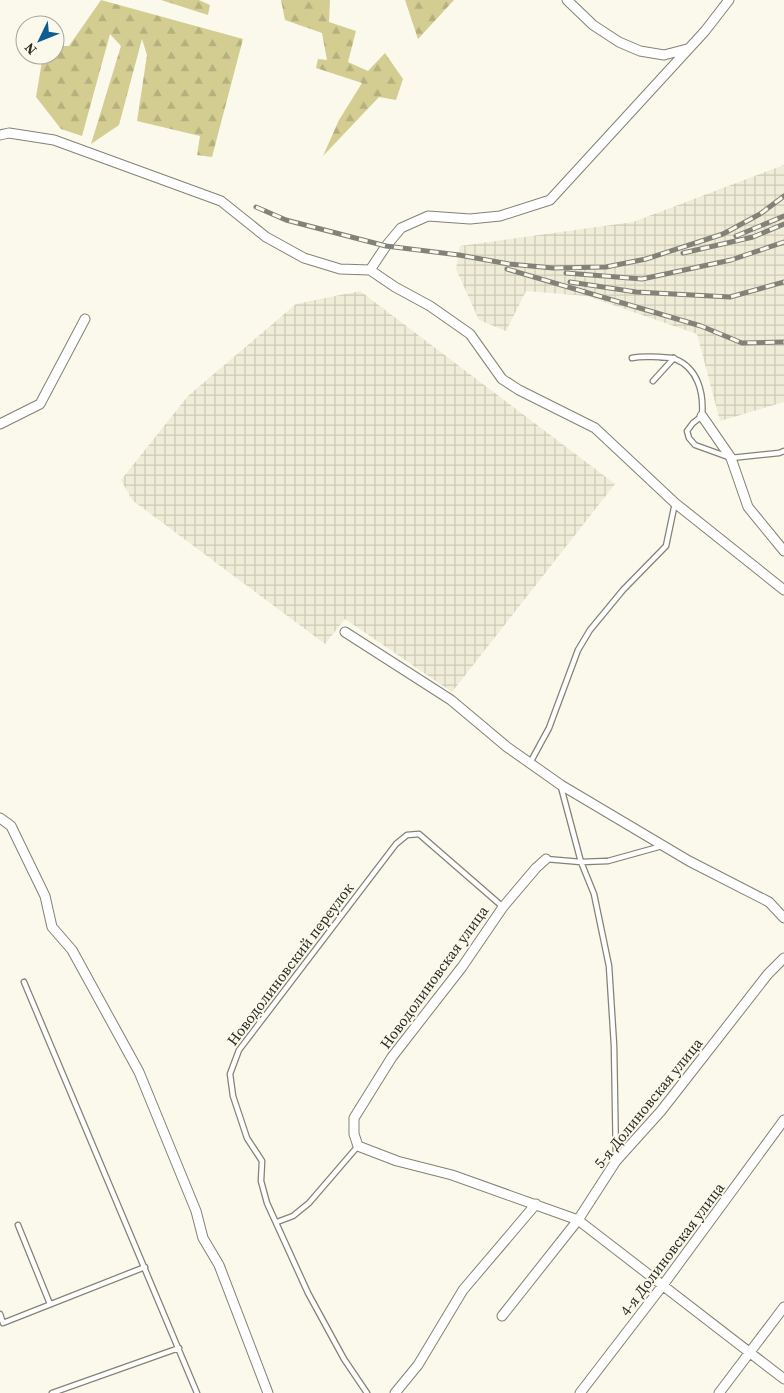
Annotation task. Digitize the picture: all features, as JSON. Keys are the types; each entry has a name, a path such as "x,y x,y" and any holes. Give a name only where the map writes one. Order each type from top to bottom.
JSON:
{"street":[{"path":"568,0 593,25 619,42 640,51 664,56 687,49"},
{"path":"370,270 401,228 428,216 470,219 500,216 550,200 705,31 729,0"},
{"path":"0,135 9,133 45,139 72,147 221,202 266,237 304,258 340,269 370,270 395,287 430,306 470,334 502,379 519,390 595,428 676,503 784,590"},
{"path":"0,424 40,404 85,319"},
{"path":"702,416 731,458 748,507 784,551"},
{"path":"345,632 451,700 507,747 561,785 663,846 769,902 784,918"},
{"path":"0,818 12,826 45,896 52,927 72,950 140,1072 196,1211 203,1238 219,1265 268,1393"},
{"name":"Новодолиновская улица","path":"358,1146 354,1134 354,1118 392,1057 462,967 503,907 536,868 546,860"},
{"name":"5-я Долиновская улица","path":"502,1316 578,1220 616,1161 661,1112 768,974 784,958"},
{"name":"4-я Долиновская улица","path":"580,1393 663,1285 784,1120"},
{"path":"358,1146 397,1161 452,1175 578,1220 784,1379"},
{"path":"395,1393 418,1365 463,1290 536,1204"},
{"path":"719,1393 784,1307"}],"lane":[{"path":"632,358 645,355 674,358 690,369 699,384 703,407 702,416 687,431 694,445 731,458 779,453 784,450"},
{"path":"653,381 674,358"},
{"path":"530,763 549,728 578,650 590,630 623,590 666,546 676,503"},
{"path":"561,785 581,862 594,894 609,966 614,1045 616,1161"},
{"name":"Новодолиновский переулок","path":"367,1393 344,1359 308,1293 267,1203 261,1181 262,1161 247,1138 233,1096 230,1074 239,1050 396,844 407,835 418,834 503,907"},
{"path":"546,860 608,861 663,846"},
{"path":"24,982 198,1393"},
{"path":"277,1222 293,1216 309,1203 358,1146"},
{"path":"18,1225 50,1304"},
{"path":"0,1314 3,1323 144,1267"},
{"path":"52,1393 179,1348"}],"shaded area":[{"path":"784,165 784,402 720,421 697,334 587,296 526,291 506,331 479,320 456,269 460,246 633,222"},
{"path":"360,291 615,484 452,692 345,619 325,644 132,500 121,480 188,396 296,304"}],"green space":[{"path":"101,0 243,39 212,157 197,155 200,136 137,121 147,55 142,39 119,125 91,144 121,46 110,34 82,136 61,129 36,97 41,65 65,65 65,46 69,46"},
{"path":"161,0 199,0 210,5 208,15"},
{"path":"281,0 330,0 329,22 356,31 348,62 368,71 385,53 403,79 396,100 379,97 323,156 339,120 362,83 316,68 318,59 327,60 322,33 285,20"},
{"path":"405,0 454,0 418,39"}],"railway":[{"path":"256,207 286,220 386,246 459,255 509,264 553,268 606,267 646,259 723,234 760,214 784,196"},
{"path":"736,236 784,216"},
{"path":"683,253 753,237 784,224"},
{"path":"566,273 642,279 731,260 784,242"},
{"path":"507,269 701,326 742,343 784,342"},
{"path":"570,282 636,292 730,297 784,282"}]}
